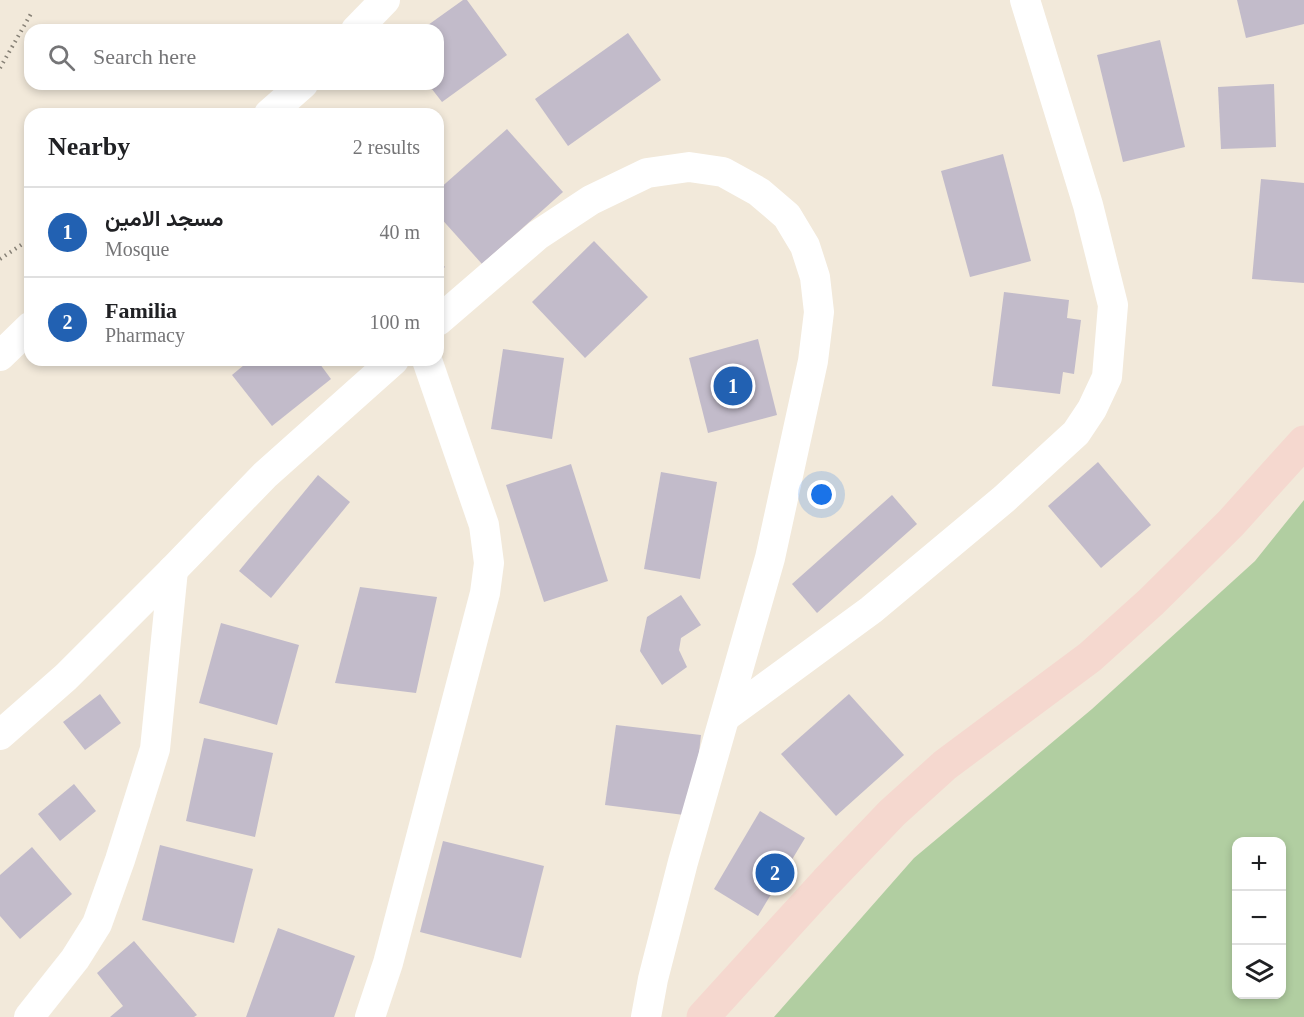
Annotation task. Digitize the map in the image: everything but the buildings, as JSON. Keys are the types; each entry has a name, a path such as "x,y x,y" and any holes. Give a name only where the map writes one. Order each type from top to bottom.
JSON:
{"street":[{"path":"362,24 385,0"},
{"path":"725,717 871,610 1004,499 1076,433 1092,409 1107,377 1113,305 1088,205 1025,0"},
{"path":"276,108 296,90"},
{"path":"444,316 538,235 591,200 647,173 689,168 723,172 759,192 787,216 805,246 815,277 819,312 813,361 770,558 683,862 653,979 646,1017"},
{"path":"0,356 24,333"},
{"path":"0,735 66,677 265,475 387,366"},
{"path":"370,1017 388,963 485,592 489,563 483,525 429,366"},
{"path":"703,1017 892,813 945,765 1090,657 1151,602 1231,523 1304,442"},
{"path":"29,1017 75,959 97,924 128,837 155,749 173,570"}],"path":[{"path":"25,24 32,12"},
{"path":"0,68 24,26"},
{"path":"0,259 24,243"}],"green space":[{"path":"1304,500 1304,1017 774,1017 914,858 1092,709 1255,561"}],"place":[{"name":"مسجد الامين","path":"733,386"},
{"name":"Familia","path":"775,873"}]}
